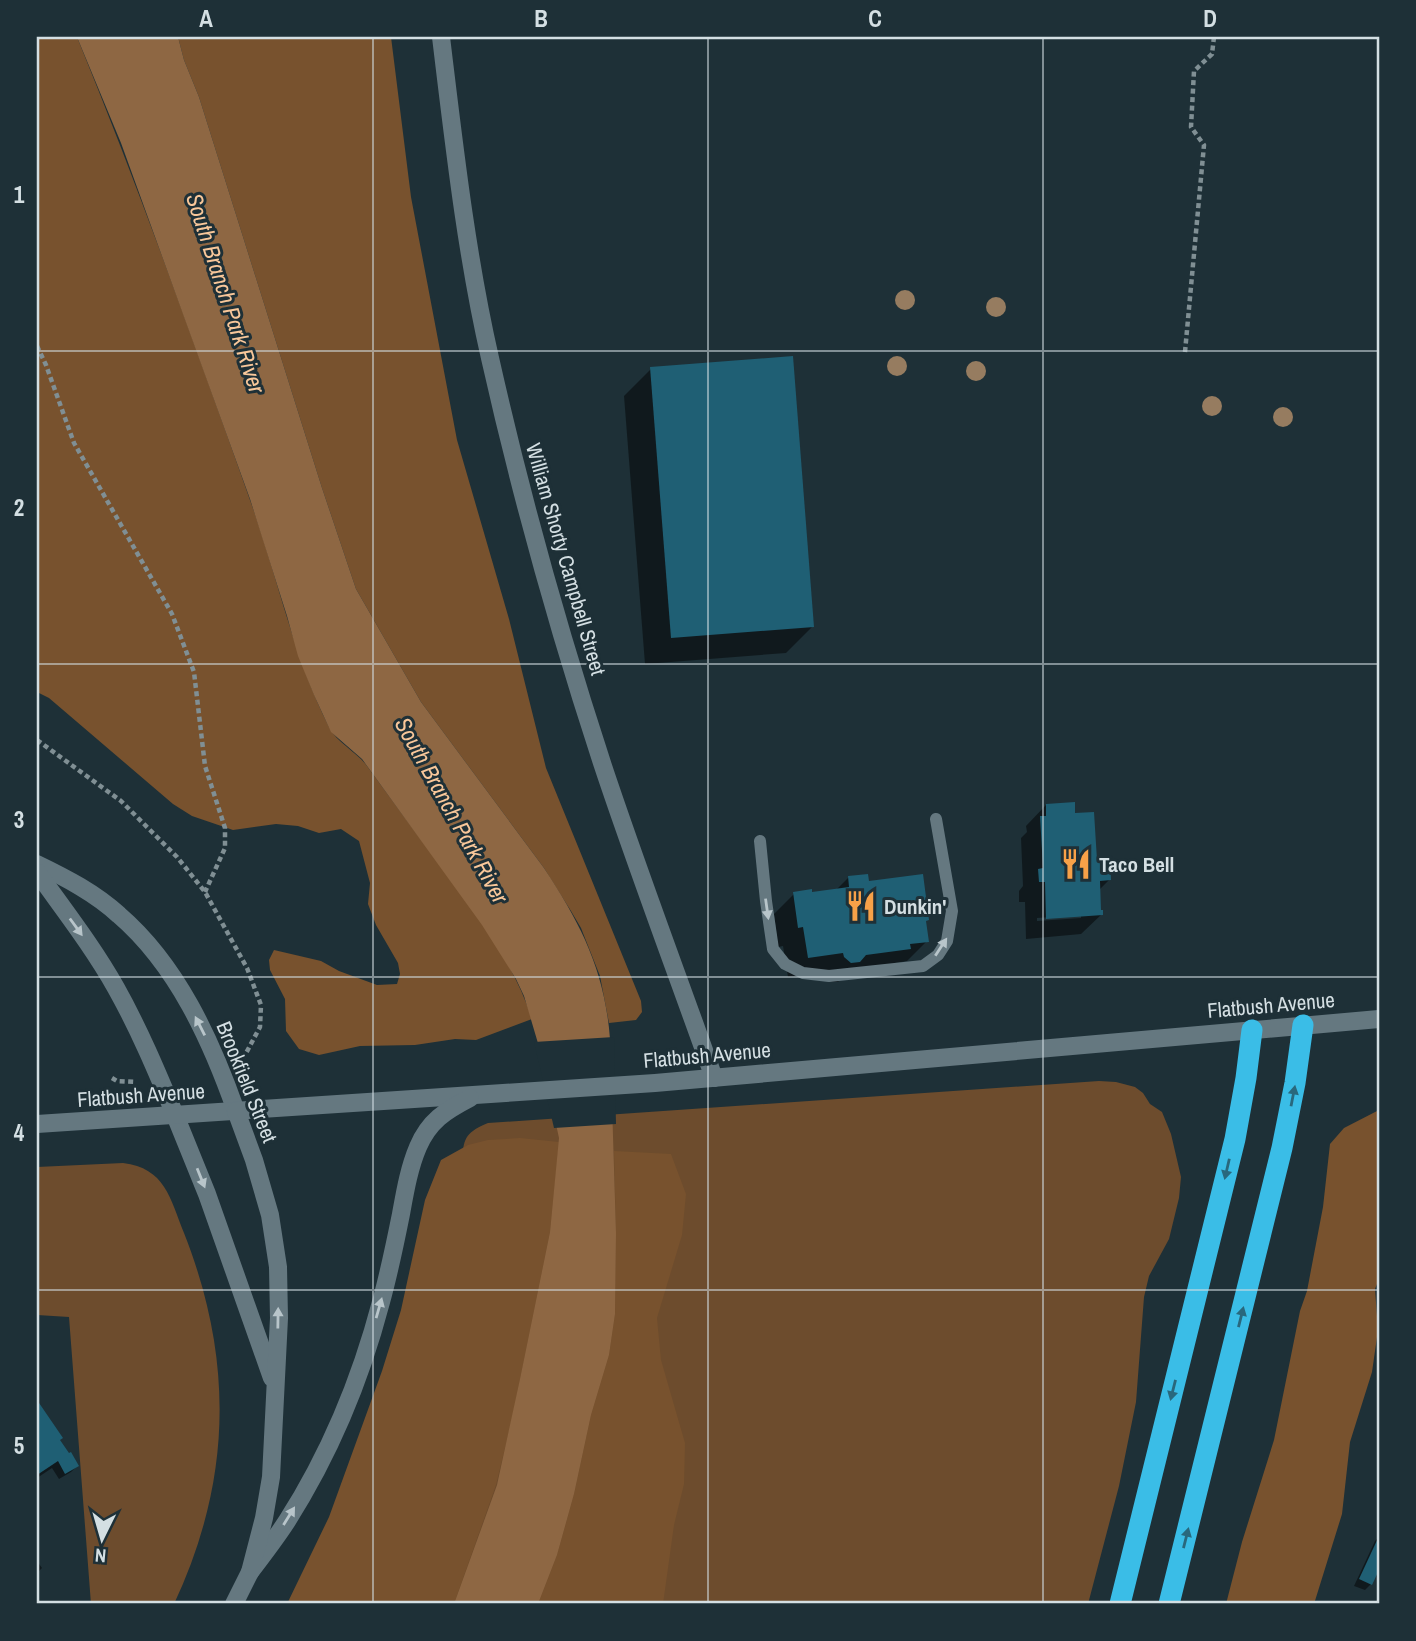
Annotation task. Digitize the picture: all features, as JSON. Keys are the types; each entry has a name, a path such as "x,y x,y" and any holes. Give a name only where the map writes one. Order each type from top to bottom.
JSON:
{"highway":[{"path":"1169,1604 1282,1149 1303,1026"},
{"path":"1120,1604 1235,1139 1252,1030"}],"street":[{"name":"William Shorty Campbell Street","path":"441,37 461,198 475,281 489,356 524,500 545,578 604,768 715,1078"},
{"name":"Brookfield Street","path":"37,863 90,892 119,915 155,953 182,992 221,1069 254,1160 270,1215 278,1267 279,1318 271,1477 250,1572 234,1604"},
{"name":"Brookfield Street","path":"37,872 84,937 116,987 138,1029 207,1194 275,1387"},
{"name":"Flatbush Avenue","path":"37,1124 617,1086 1379,1019"},
{"path":"250,1572 287,1521 314,1474 354,1384 380,1304 408,1176 418,1147 430,1125 448,1110 476,1095"}],"lane":[{"path":"760,841 773,949 785,964 803,974 829,976 923,966 938,955 947,940 952,911 936,819"}],"path":[{"path":"1185,352 1204,145 1191,127 1194,71 1212,54 1214,37"},
{"path":"37,346 74,443 172,614 194,672 205,766 225,828 225,848 205,892"},
{"path":"37,740 121,802 177,857 205,892 247,968 261,1005 260,1027 244,1057"}],"shaded area":[{"path":"37,37 77,37 187,325 260,528 305,672 329,727 367,766 483,924 516,980 532,1019 476,1040 360,1046 319,1055 299,1049 286,1031 285,999 270,970 269,960 274,950 321,961 339,971 377,985 397,984 400,974 398,963 376,925 368,904 370,883 359,841 341,829 319,833 298,826 276,824 233,830 192,816 173,804 49,698 37,692"},
{"path":"178,37 391,37 411,197 457,440 509,619 546,768 641,1001 642,1012 636,1020 609,1023 600,976 581,928 544,868 421,702 356,589"},
{"path":"1099,1081 1135,1087 1150,1104 1162,1112 1171,1134 1181,1177 1169,1239 1149,1276 1144,1297 1136,1402 1119,1486 1088,1604 315,1604 463,1163 463,1148 470,1133 488,1123"},
{"path":"1379,1110 1379,1279 1375,1289 1378,1330 1372,1372 1350,1442 1342,1514 1314,1604 1226,1604 1274,1440 1323,1207 1330,1144 1344,1128"},
{"path":"520,1138 559,1142 550,1232 496,1485 454,1604 287,1604 329,1517 382,1371 401,1310 425,1200 441,1160 468,1145 488,1140"},
{"path":"614,1151 671,1154 686,1194 682,1235 657,1318 661,1360 685,1443 684,1484 674,1525 663,1604 538,1604 557,1555 574,1494 591,1415 609,1355 615,1314"},
{"path":"123,1163 148,1171 157,1178 170,1197 200,1280 212,1327 218,1374 220,1420 216,1466 207,1512 193,1558 174,1604 91,1604 69,1317 37,1315 37,1167"}],"water":[{"name":"South Branch Park River","path":"77,37 178,37 356,589 421,702 544,868 580,929 597,970 610,1039 616,1233 615,1314 609,1355 591,1415 574,1494 557,1555 538,1604 454,1604 497,1485 550,1232 559,1138 540,1050 524,996 482,925 362,759 331,732 314,695 298,656 250,499 121,143"}],"pier":[{"path":"614,1037 616,1124 554,1128 534,1042"}],"building":[{"path":"793,356 814,627 671,638 650,367"},
{"name":"Taco Bell","path":"1075,802 1075,813 1094,812 1097,860 1110,860 1111,880 1100,881 1103,915 1046,919 1045,882 1039,882 1038,869 1043,868 1040,816 1046,816 1046,804"},
{"name":"Dunkin'","path":"868,874 869,881 923,874 929,942 910,944 911,949 866,955 860,962 851,963 843,953 808,958 803,927 798,928 793,892 849,887 848,876"},
{"path":"37,1400 79,1466 65,1474 58,1461 37,1475"},
{"path":"1379,1536 1379,1570 1372,1585 1359,1579"}],"place":[{"name":"Taco Bell","path":"1076,864"},
{"name":"Dunkin'","path":"861,906"}]}
